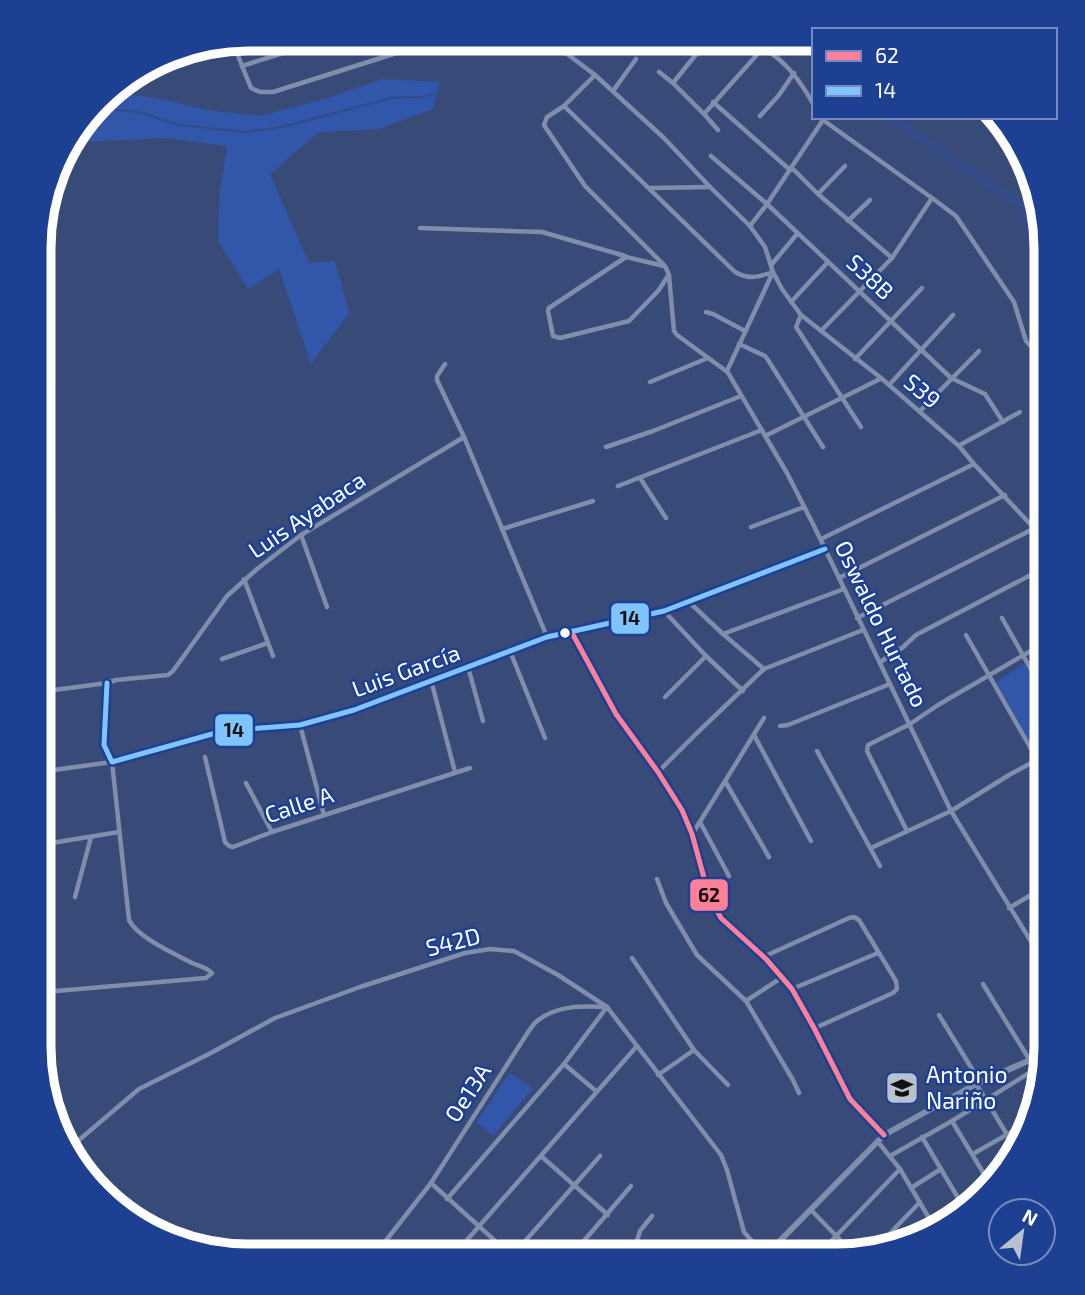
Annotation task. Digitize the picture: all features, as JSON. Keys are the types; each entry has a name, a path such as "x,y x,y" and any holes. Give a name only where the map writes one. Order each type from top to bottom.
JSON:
{"street":[{"path":"236,51 251,88 260,92 273,92 403,51"},
{"path":"242,66 290,51"},
{"path":"389,51 390,55"},
{"path":"563,51 595,75 664,138 750,226 765,247 773,272 727,371 674,331 665,266 585,186 544,125 547,117 564,106 595,75"},
{"path":"673,83 699,51"},
{"path":"704,114 760,51"},
{"path":"767,51 794,73 812,102"},
{"path":"613,91 636,59"},
{"path":"659,72 718,130"},
{"path":"760,116 794,73"},
{"path":"713,102 892,258"},
{"path":"564,106 735,272 748,278 773,272"},
{"path":"750,226 822,119 933,198 958,219 1014,302 1026,341 1034,349"},
{"name":"S38B","path":"711,156 767,204 951,378 985,394 1003,422"},
{"path":"818,194 845,166"},
{"path":"649,188 710,187"},
{"path":"821,331 892,258 933,198"},
{"path":"848,221 870,200"},
{"path":"420,228 542,232 665,266"},
{"path":"771,265 797,234"},
{"path":"626,257 549,308 553,336 560,338 629,321 668,275"},
{"path":"791,302 828,262"},
{"name":"S39","path":"773,272 801,315 881,378 959,446 1034,527"},
{"path":"855,359 922,288"},
{"path":"706,312 746,331"},
{"path":"801,315 796,327 861,427"},
{"path":"889,385 953,315"},
{"path":"739,344 765,356 822,447"},
{"path":"920,411 979,351"},
{"path":"650,382 708,358"},
{"path":"445,364 437,380 464,437 547,637"},
{"name":"Oswaldo Hurtado","path":"727,371 821,539 951,811 1034,946"},
{"path":"765,436 881,378"},
{"path":"606,447 741,396"},
{"path":"959,446 1020,412"},
{"path":"618,486 762,430"},
{"name":"Luis Ayabaca","path":"51,690 168,675 227,596 244,579 301,535 464,437"},
{"path":"821,539 974,464"},
{"path":"640,478 666,518"},
{"path":"839,578 1004,495"},
{"path":"502,529 593,501"},
{"path":"751,527 804,507"},
{"path":"857,618 1034,529"},
{"path":"301,535 327,607"},
{"name":"Luis García","path":"51,770 112,762 223,731 300,725 354,709 547,637 664,611 825,549"},
{"path":"880,662 916,635 1034,573"},
{"path":"244,579 273,656"},
{"path":"723,635 844,589"},
{"path":"689,601 723,635 764,669"},
{"path":"664,611 743,691"},
{"path":"1002,618 1034,675"},
{"path":"659,772 764,669 863,629"},
{"path":"571,631 617,714 659,772 682,810 692,834 709,896 721,918 763,957 792,989 850,1099 884,1135"},
{"path":"966,635 1034,755"},
{"path":"222,659 268,643"},
{"path":"907,831 867,745 910,724 1034,649"},
{"path":"510,651 545,738"},
{"path":"665,697 706,656"},
{"path":"468,667 484,721"},
{"path":"431,680 455,772"},
{"path":"51,992 206,978 211,975 208,969 136,931 129,920 112,762 104,746 107,683"},
{"path":"780,726 890,684"},
{"path":"692,834 764,718"},
{"path":"300,725 324,815"},
{"path":"754,734 811,841"},
{"path":"817,751 880,866"},
{"name":"Calle A","path":"205,757 225,842 233,847 470,768"},
{"path":"871,848 951,811 1034,762"},
{"path":"725,781 769,857"},
{"path":"246,783 272,832"},
{"path":"700,821 729,876"},
{"path":"51,843 120,832"},
{"path":"75,897 91,837"},
{"path":"657,878 666,903 696,955 746,1002 799,1093"},
{"path":"1009,908 1034,894"},
{"path":"763,957 854,917 859,920 896,981 897,989 814,1028"},
{"name":"S42D","path":"79,1140 139,1089 275,1018 465,953 490,949 514,951 558,975 607,1007 721,1155 744,1232 754,1244"},
{"path":"792,989 878,953"},
{"path":"632,958 694,1050 728,1085"},
{"path":"746,1002 781,978"},
{"path":"983,984 1029,1059"},
{"path":"447,1199 564,1064 607,1007"},
{"name":"Oe13A","path":"384,1243 431,1183 536,1022 558,1009 607,1007"},
{"path":"939,1015 1010,1141"},
{"path":"463,1244 637,1045"},
{"path":"658,1075 694,1050"},
{"path":"777,1244 884,1135 978,1083 1034,1057"},
{"path":"564,1064 596,1091"},
{"path":"890,1156 1032,1072"},
{"path":"952,1121 986,1177"},
{"path":"973,1154 1016,1129"},
{"path":"922,1137 960,1201"},
{"path":"878,1142 900,1170 931,1221"},
{"path":"541,1156 607,1215"},
{"path":"523,1244 600,1156"},
{"path":"911,1188 941,1168"},
{"path":"829,1244 900,1170"},
{"path":"431,1183 498,1244"},
{"path":"582,1244 631,1186"},
{"path":"886,1238 920,1202"},
{"path":"811,1210 845,1244"},
{"path":"636,1244 640,1231 652,1216"}],"shaded area":[{"path":"382,79 440,82 433,109 379,129 319,132 270,174 309,263 335,261 349,313 311,364 279,269 248,289 218,241 220,190 227,146 165,138 82,142 108,108 126,94 213,111 260,116 328,98"},
{"path":"1025,663 1034,679 1034,749 996,682"},
{"path":"510,1073 533,1088 493,1136 476,1122"}],"waterway":[{"path":"107,109 138,112 179,125 245,132 282,127 391,98 423,97 458,88"},
{"path":"893,119 1022,206 1034,240"}],"transit line":[{"name":"14","path":"107,683 104,745 112,762 223,731 300,725 354,710 547,637 664,611 825,549"},
{"name":"62","path":"571,631 616,714 682,810 692,834 709,896 721,918 766,959 792,989 850,1099 884,1135"}],"place":[{"name":"Antonio Nariño","path":"902,1088"}]}
